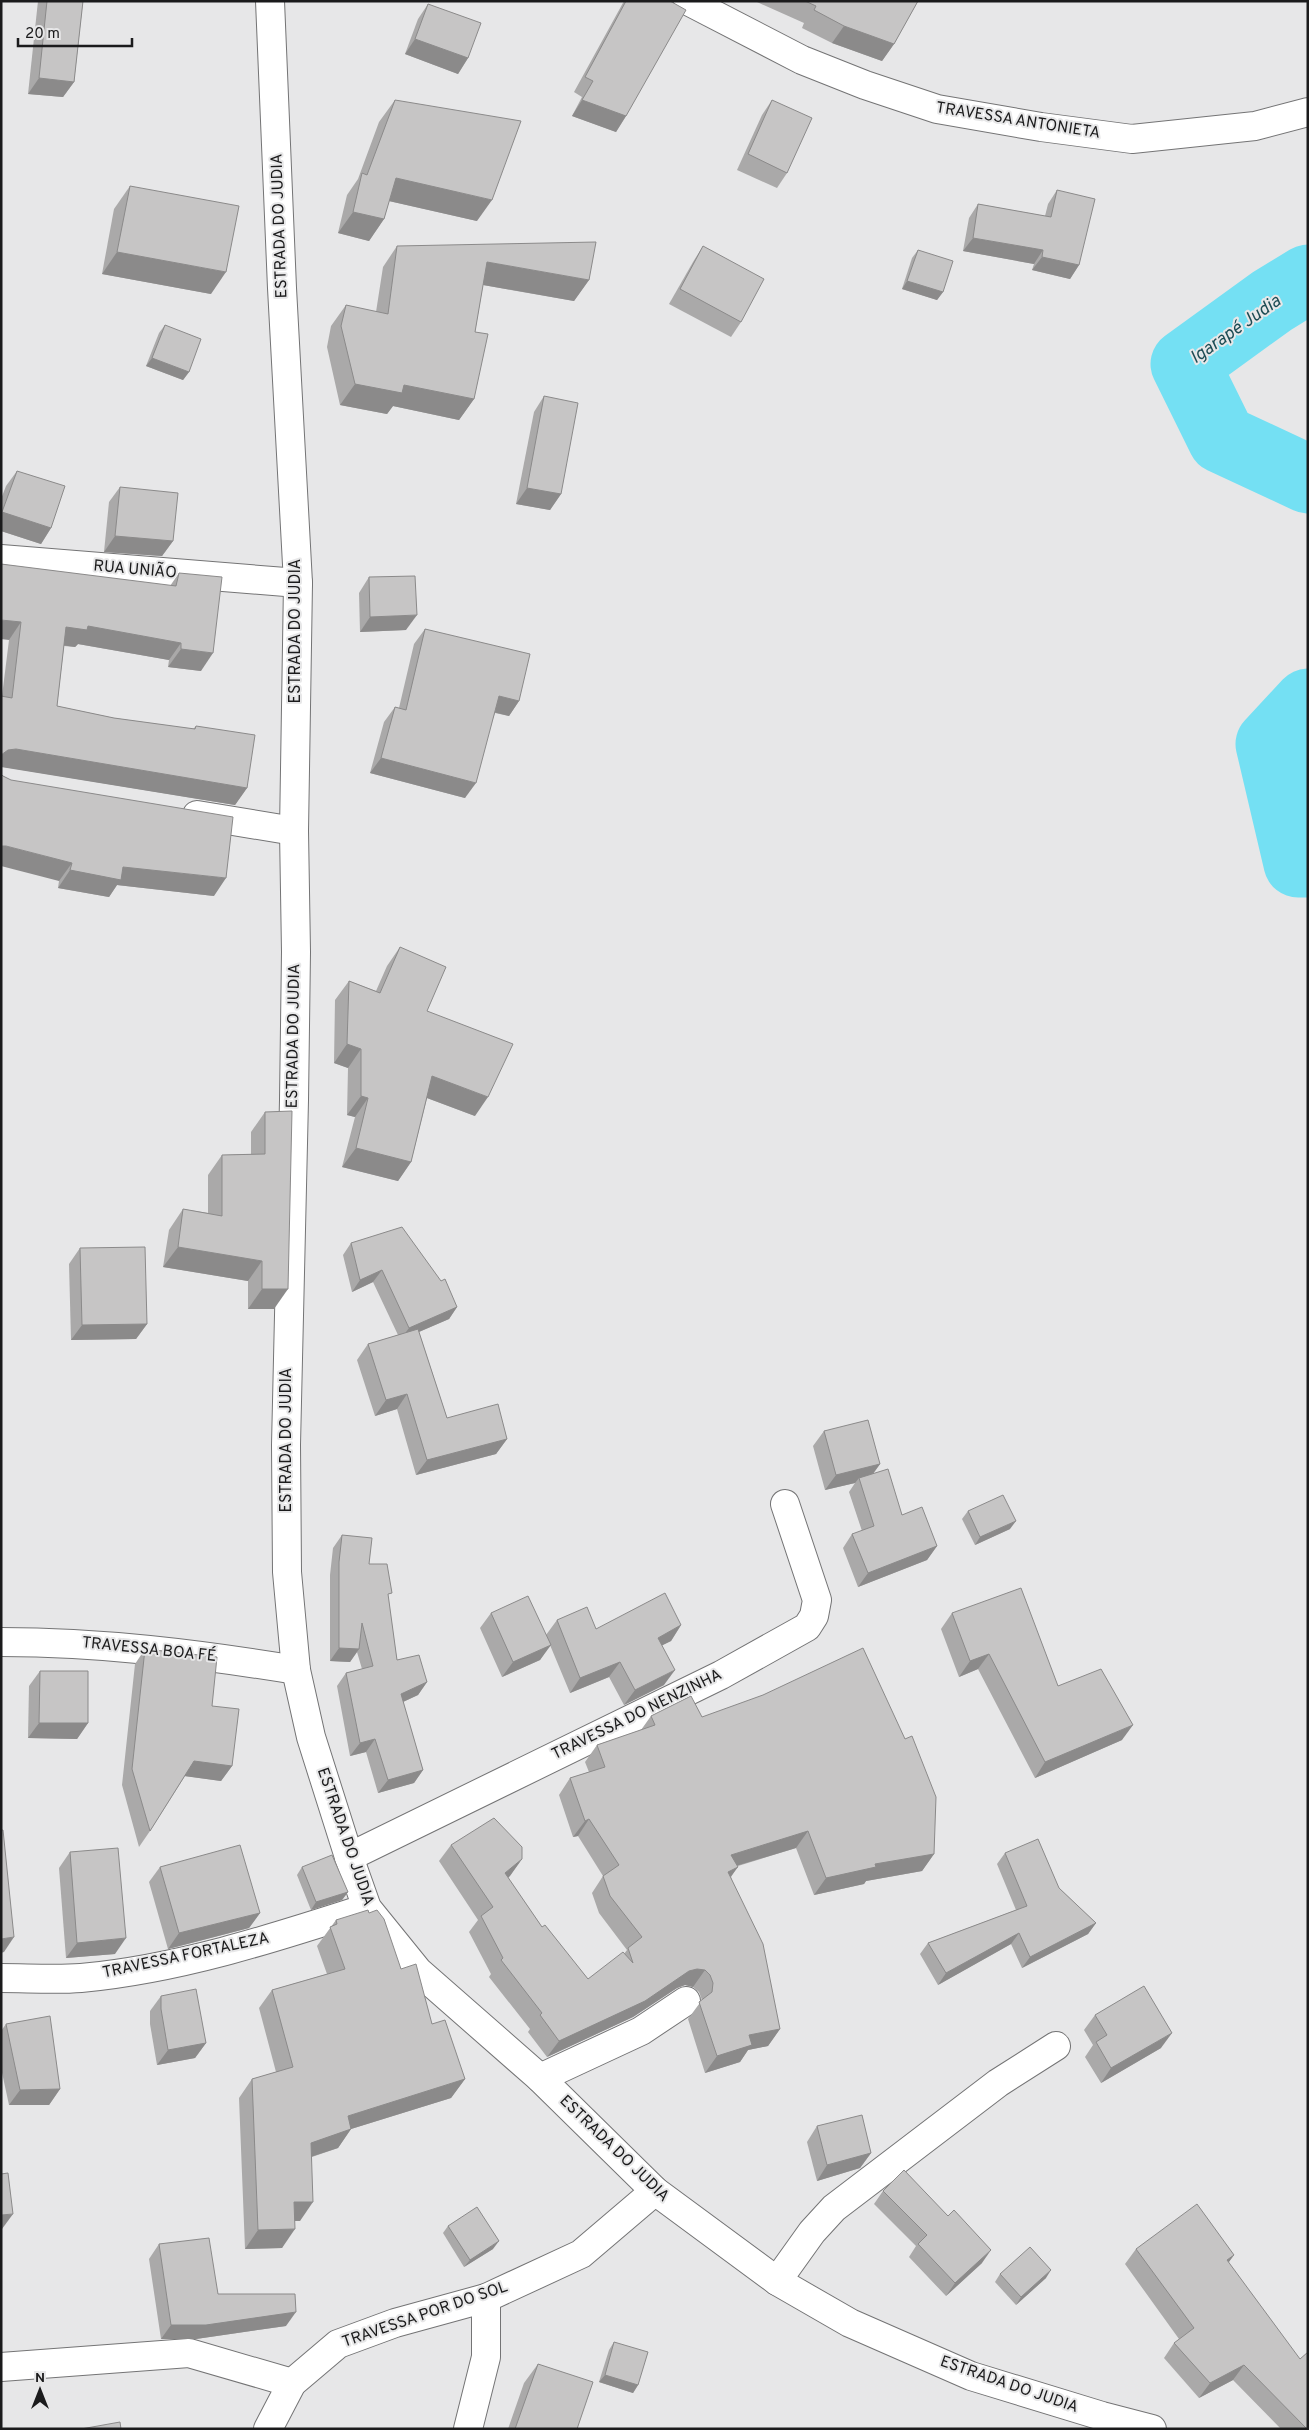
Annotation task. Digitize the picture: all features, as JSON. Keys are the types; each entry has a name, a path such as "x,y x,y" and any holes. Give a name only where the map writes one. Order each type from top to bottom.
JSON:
{"street":[{"name":"ESTRADA DO JUDIA","path":"270,1 282,288 298,583 294,831 296,952 294,1100 286,1445 288,1572 296,1670 310,1738 348,1857 367,1908 418,1971 540,2078 654,2191 777,2281 850,2323 971,2376 1102,2416 1152,2429"},
{"name":"TRAVESSA ANTONIETA","path":"688,1 802,60 864,86 937,109 1041,127 1132,139 1255,126 1308,112"},
{"name":"RUA UNIÃO","path":"1,559 298,583"},
{"path":"177,811 294,831"},
{"name":"TRAVESSA DO NENZINHA","path":"348,1857 721,1675 806,1628 814,1616 816,1600 785,1504"},
{"name":"TRAVESSA BOA FÉ","path":"1,1642 64,1642 203,1654 296,1670"},
{"name":"TRAVESSA FORTALEZA","path":"1,1978 79,1978 121,1973 257,1943 367,1908"},
{"path":"540,2078 641,2031 686,2001"},
{"path":"777,2281 812,2232 834,2208 998,2083 1056,2046"},
{"name":"TRAVESSA POR DO SOL","path":"268,2429 292,2383 338,2344 395,2323 486,2298 581,2254 654,2191"},
{"path":"468,2429 486,2357 486,2298"},
{"path":"1,2367 189,2353 292,2383"}],"building":[{"path":"47,1 83,1 74,82 39,78"},
{"path":"626,1 670,1 686,10 626,116 582,100 593,81 585,77"},
{"path":"805,1 918,1 894,44 844,26 814,10 816,6"},
{"path":"428,4 481,23 468,58 415,39"},
{"path":"395,100 521,121 492,200 396,178 384,219 353,212 362,173 367,175"},
{"path":"772,100 812,118 787,173 748,154"},
{"path":"130,186 239,206 226,272 117,252"},
{"path":"1057,190 1095,199 1079,265 1042,257 1043,250 973,238 978,204 1051,217"},
{"path":"596,242 589,280 487,262 475,332 488,334 474,399 404,385 402,393 355,384 341,326 346,305 388,314 397,246"},
{"path":"703,246 764,279 741,322 680,289"},
{"path":"918,250 953,261 943,292 907,281"},
{"path":"165,325 201,339 189,372 152,358"},
{"path":"544,396 578,403 561,494 527,488"},
{"path":"17,471 65,486 51,528 2,512"},
{"path":"120,487 178,493 173,541 115,536"},
{"path":"1,564 176,586 179,573 222,577 213,653 181,649 181,643 88,626 87,630 66,627 57,706 114,718 195,729 196,726 255,735 247,788 16,749 8,750 1,755 1,696 12,698 21,622 1,620"},
{"path":"415,576 417,615 370,617 369,577"},
{"path":"425,629 530,654 519,701 499,696 476,783 381,758 395,707 406,710"},
{"path":"1,774 11,780 233,817 226,878 123,867 121,880 70,870 72,863 1,846"},
{"path":"400,947 446,967 427,1011 513,1044 488,1097 432,1076 411,1162 356,1148 368,1098 361,1096 361,1049 347,1044 349,981 380,993"},
{"path":"292,1111 288,1289 262,1289 262,1261 178,1247 183,1209 222,1216 222,1155 265,1154 265,1112"},
{"path":"402,1227 441,1281 445,1279 457,1307 409,1328 382,1270 360,1280 351,1243"},
{"path":"145,1247 147,1324 82,1325 80,1248"},
{"path":"418,1329 447,1418 498,1404 507,1439 427,1460 407,1394 386,1400 368,1344"},
{"path":"868,1420 880,1464 836,1475 824,1431"},
{"path":"888,1469 902,1515 922,1507 937,1546 868,1573 852,1534 874,1526 859,1478"},
{"path":"1003,1495 1016,1521 980,1537 968,1511"},
{"path":"342,1535 372,1538 369,1564 387,1564 392,1593 388,1594 397,1660 419,1655 427,1682 401,1694 423,1770 388,1780 375,1739 360,1743 346,1673 373,1666 362,1623 359,1649 339,1648 339,1562"},
{"path":"1021,1588 1058,1686 1101,1669 1133,1725 1045,1762 989,1654 970,1661 952,1613"},
{"path":"665,1593 681,1625 658,1638 675,1670 635,1690 620,1662 580,1678 557,1620 587,1607 596,1629"},
{"path":"528,1596 551,1645 513,1662 491,1613"},
{"path":"863,1648 905,1739 912,1736 936,1797 934,1854 875,1864 876,1867 826,1878 808,1831 731,1855 738,1867 728,1872 763,1944 780,2029 749,2035 752,2045 717,2056 699,2002 712,1992 713,1983 710,1975 705,1970 697,1969 689,1971 645,2001 559,2041 540,2015 542,2013 501,1960 503,1958 481,1916 493,1907 451,1845 494,1818 522,1847 522,1859 505,1873 542,1927 545,1925 588,1979 623,1952 633,1963 628,1948 642,1937 610,1896 603,1876 619,1865 589,1819 585,1821 570,1778 605,1767 597,1745 655,1725 651,1716 691,1696 702,1717 763,1695"},
{"path":"145,1649 217,1657 212,1706 239,1709 232,1766 194,1761 150,1831 132,1769"},
{"path":"40,1671 88,1671 88,1723 39,1723"},
{"path":"1,1830 3,1830 14,1937 1,1939"},
{"path":"1038,1839 1059,1888 1096,1923 1030,1957 1019,1933 946,1973 928,1943 1027,1906 1005,1853"},
{"path":"240,1845 260,1913 179,1933 160,1867"},
{"path":"118,1848 126,1938 77,1943 70,1852"},
{"path":"332,1855 348,1892 316,1902 302,1867"},
{"path":"368,1910 369,1913 377,1910 384,1919 401,1969 416,1964 432,2024 445,2020 465,2079 348,2116 351,2129 311,2143 313,2202 294,2202 295,2229 258,2230 252,2079 293,2067 272,1990 345,1969 330,1927 337,1924 336,1920"},
{"path":"1144,1986 1172,2033 1111,2068 1096,2042 1107,2035 1095,2015"},
{"path":"196,1989 206,2043 168,2050 161,2009 161,1996"},
{"path":"50,2016 60,2089 20,2090 6,2024"},
{"path":"862,2115 871,2153 827,2165 817,2126"},
{"path":"904,2170 948,2216 954,2210 991,2250 955,2283 918,2244 927,2235 883,2191"},
{"path":"8,2173 13,2214 1,2215 1,2174"},
{"path":"1197,2204 1234,2255 1227,2260 1300,2359 1308,2352 1308,2429 1244,2365 1210,2383 1174,2343 1194,2328 1136,2249"},
{"path":"477,2207 499,2241 470,2260 448,2226"},
{"path":"209,2238 218,2294 295,2294 296,2312 206,2325 171,2325 159,2244"},
{"path":"1030,2247 1051,2270 1021,2297 1000,2274"},
{"path":"614,2342 648,2352 638,2385 605,2375"},
{"path":"538,2364 593,2382 577,2429 515,2429"},
{"path":"120,2422 121,2429 81,2429"}],"waterway":[{"name":"Igarapé Judia","path":"1308,279 1272,301 1185,364 1222,439 1308,479"},
{"name":"Igarapé Judia","path":"1308,703 1270,744 1298,863 1308,863"}]}
